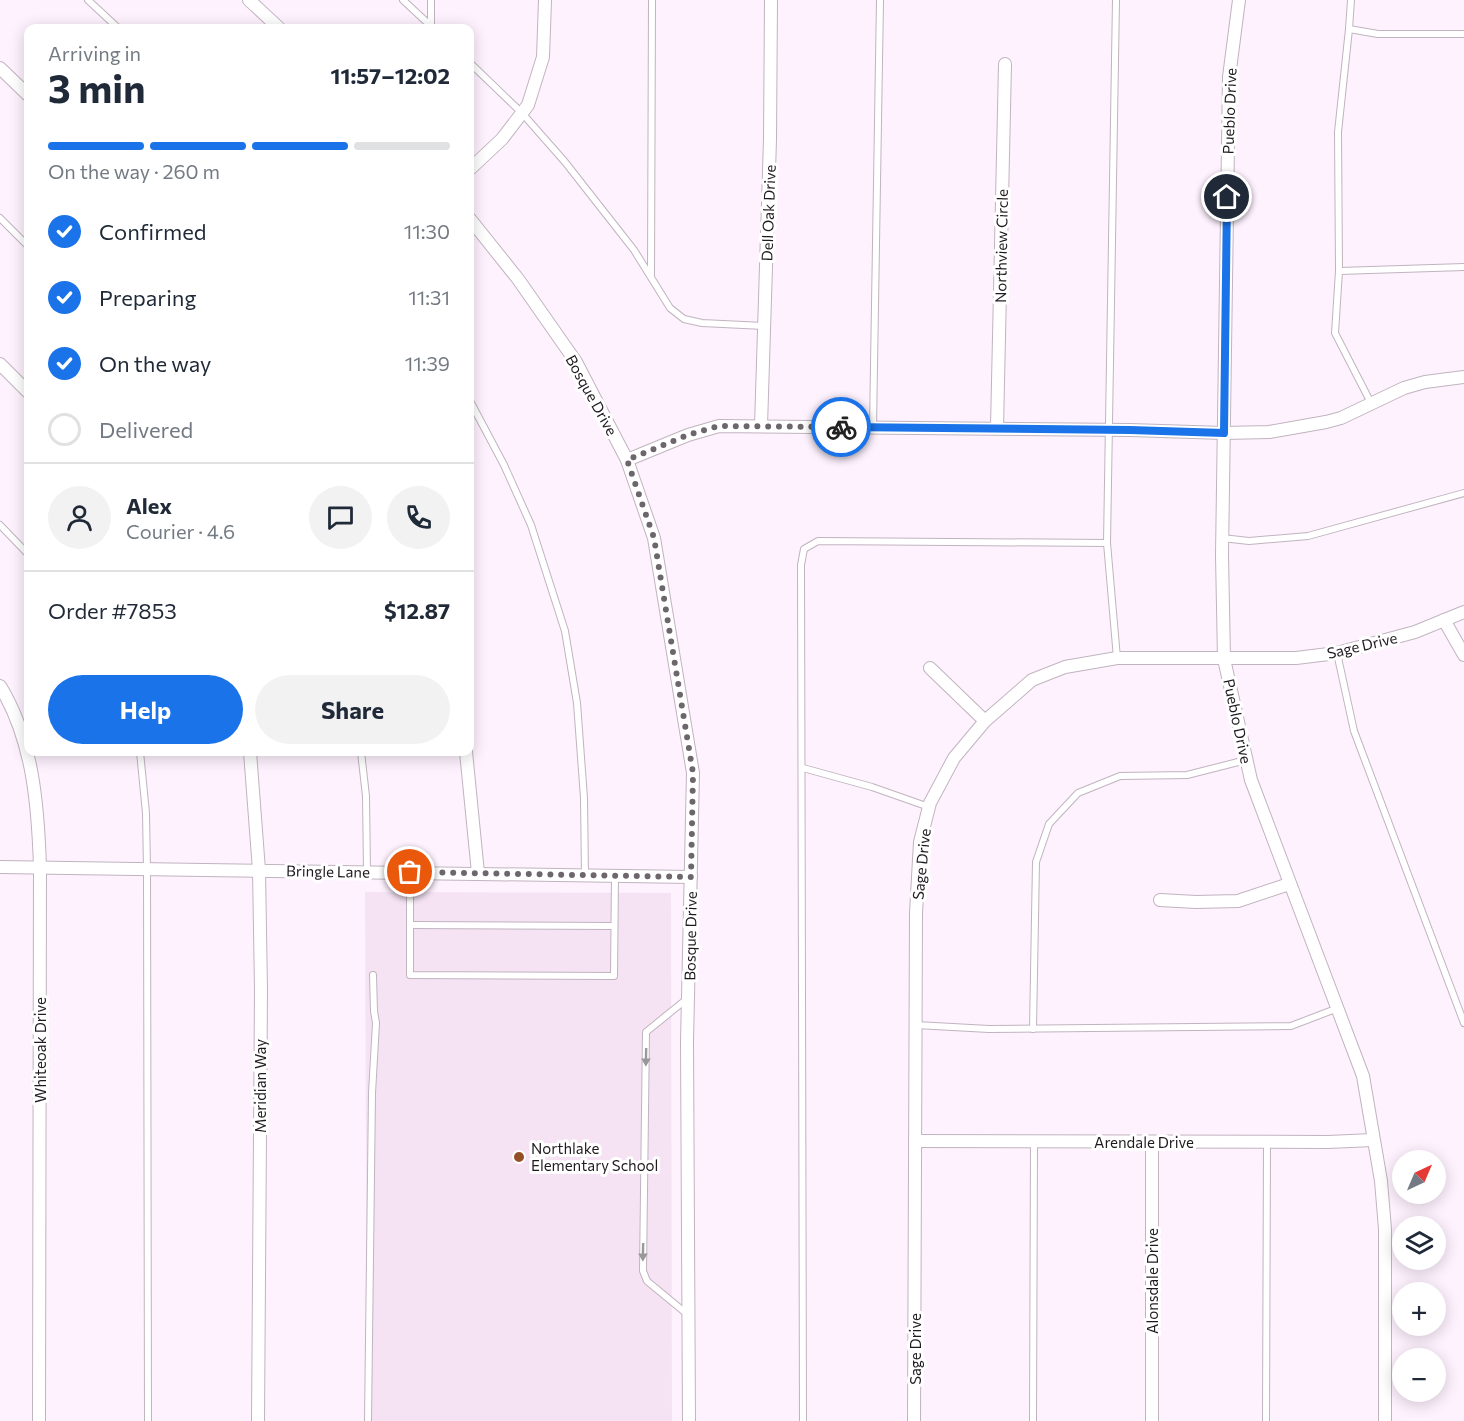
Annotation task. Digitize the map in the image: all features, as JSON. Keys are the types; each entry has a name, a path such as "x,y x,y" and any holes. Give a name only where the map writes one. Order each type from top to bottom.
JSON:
{"street":[{"path":"249,0 275,24"},
{"path":"474,165 502,139 528,105 543,57 545,0"},
{"name":"Dell Oak Drive","path":"761,426 771,0"},
{"name":"Pueblo Drive","path":"1239,0 1229,77 1222,538 1224,659 1251,780 1363,1076 1381,1181 1385,1229 1385,1421"},
{"name":"Northview Circle","path":"997,428 1005,64"},
{"path":"0,68 24,91"},
{"name":"Bosque Drive","path":"474,224 518,279 576,362 627,460 654,538 693,773 688,997 688,1421"},
{"path":"0,364 24,388"},
{"path":"627,460 688,435 719,426 1269,432 1341,418 1404,388 1425,382 1464,377"},
{"name":"Sage Drive","path":"914,1421 916,913 920,842 929,807 954,758 986,721 1032,680 1065,666 1117,658 1296,658 1337,652 1415,632 1464,612"},
{"path":"1444,620 1464,655"},
{"path":"930,668 986,721"},
{"name":"Whiteoak Drive","path":"0,686 7,697 24,739"},
{"name":"Whiteoak Drive","path":"29,756 39,826 40,867 39,1421"},
{"name":"Meridian Way","path":"250,756 259,870 261,990 258,1421"},
{"path":"466,756 478,873"},
{"name":"Bringle Lane","path":"0,867 691,877"},
{"path":"1160,900 1196,903 1238,901 1289,884"},
{"name":"Arendale Drive","path":"915,1141 1328,1142 1373,1140"},
{"name":"Alonsdale Drive","path":"1152,1142 1152,1421"}],"lane":[{"path":"88,0 114,24"},
{"path":"403,0 429,24"},
{"path":"431,0 432,24"},
{"path":"651,275 652,0"},
{"path":"873,427 880,0"},
{"path":"1116,0 1107,543 1117,658"},
{"path":"1351,0 1338,132 1339,271 1335,333 1371,403"},
{"path":"1349,29 1378,34 1464,34"},
{"path":"474,67 522,113 598,203 651,275 670,308 684,319 702,323 764,326"},
{"path":"0,218 24,242"},
{"path":"1339,271 1464,267"},
{"path":"474,409 504,465 531,525 565,631 577,703 584,798 585,876"},
{"path":"1222,538 1249,541 1308,536 1464,493"},
{"path":"0,525 24,550"},
{"path":"803,1421 801,565 804,549 818,541 1107,543"},
{"path":"1337,652 1354,731 1464,1023"},
{"path":"140,756 146,813 147,869 148,1421"},
{"path":"361,756 366,796 367,871"},
{"path":"1033,1029 1036,862 1049,824 1078,793 1120,776 1187,775 1246,760"},
{"path":"803,768 872,786 929,807"},
{"path":"410,872 410,975 614,976 615,876"},
{"path":"410,925 615,926"},
{"path":"368,1421 372,1093 376,1023 373,975"},
{"path":"688,997 646,1032 642,1271 646,1281 688,1315"},
{"path":"916,1025 989,1029 1291,1026 1338,1008"},
{"path":"1033,1421 1034,1141"},
{"path":"1266,1421 1267,1142"}],"shaded area":[{"name":"Northlake Elementary School","path":"365,892 671,893 672,1421 367,1421"}],"way so far":[{"path":"410,872 691,877 693,773 654,538 627,460 688,435 719,426 841,427"}],"place":[{"name":"Northlake Elementary School","path":"519,1157"}],"route":[{"path":"841,427 1224,433 1227,197"}]}
